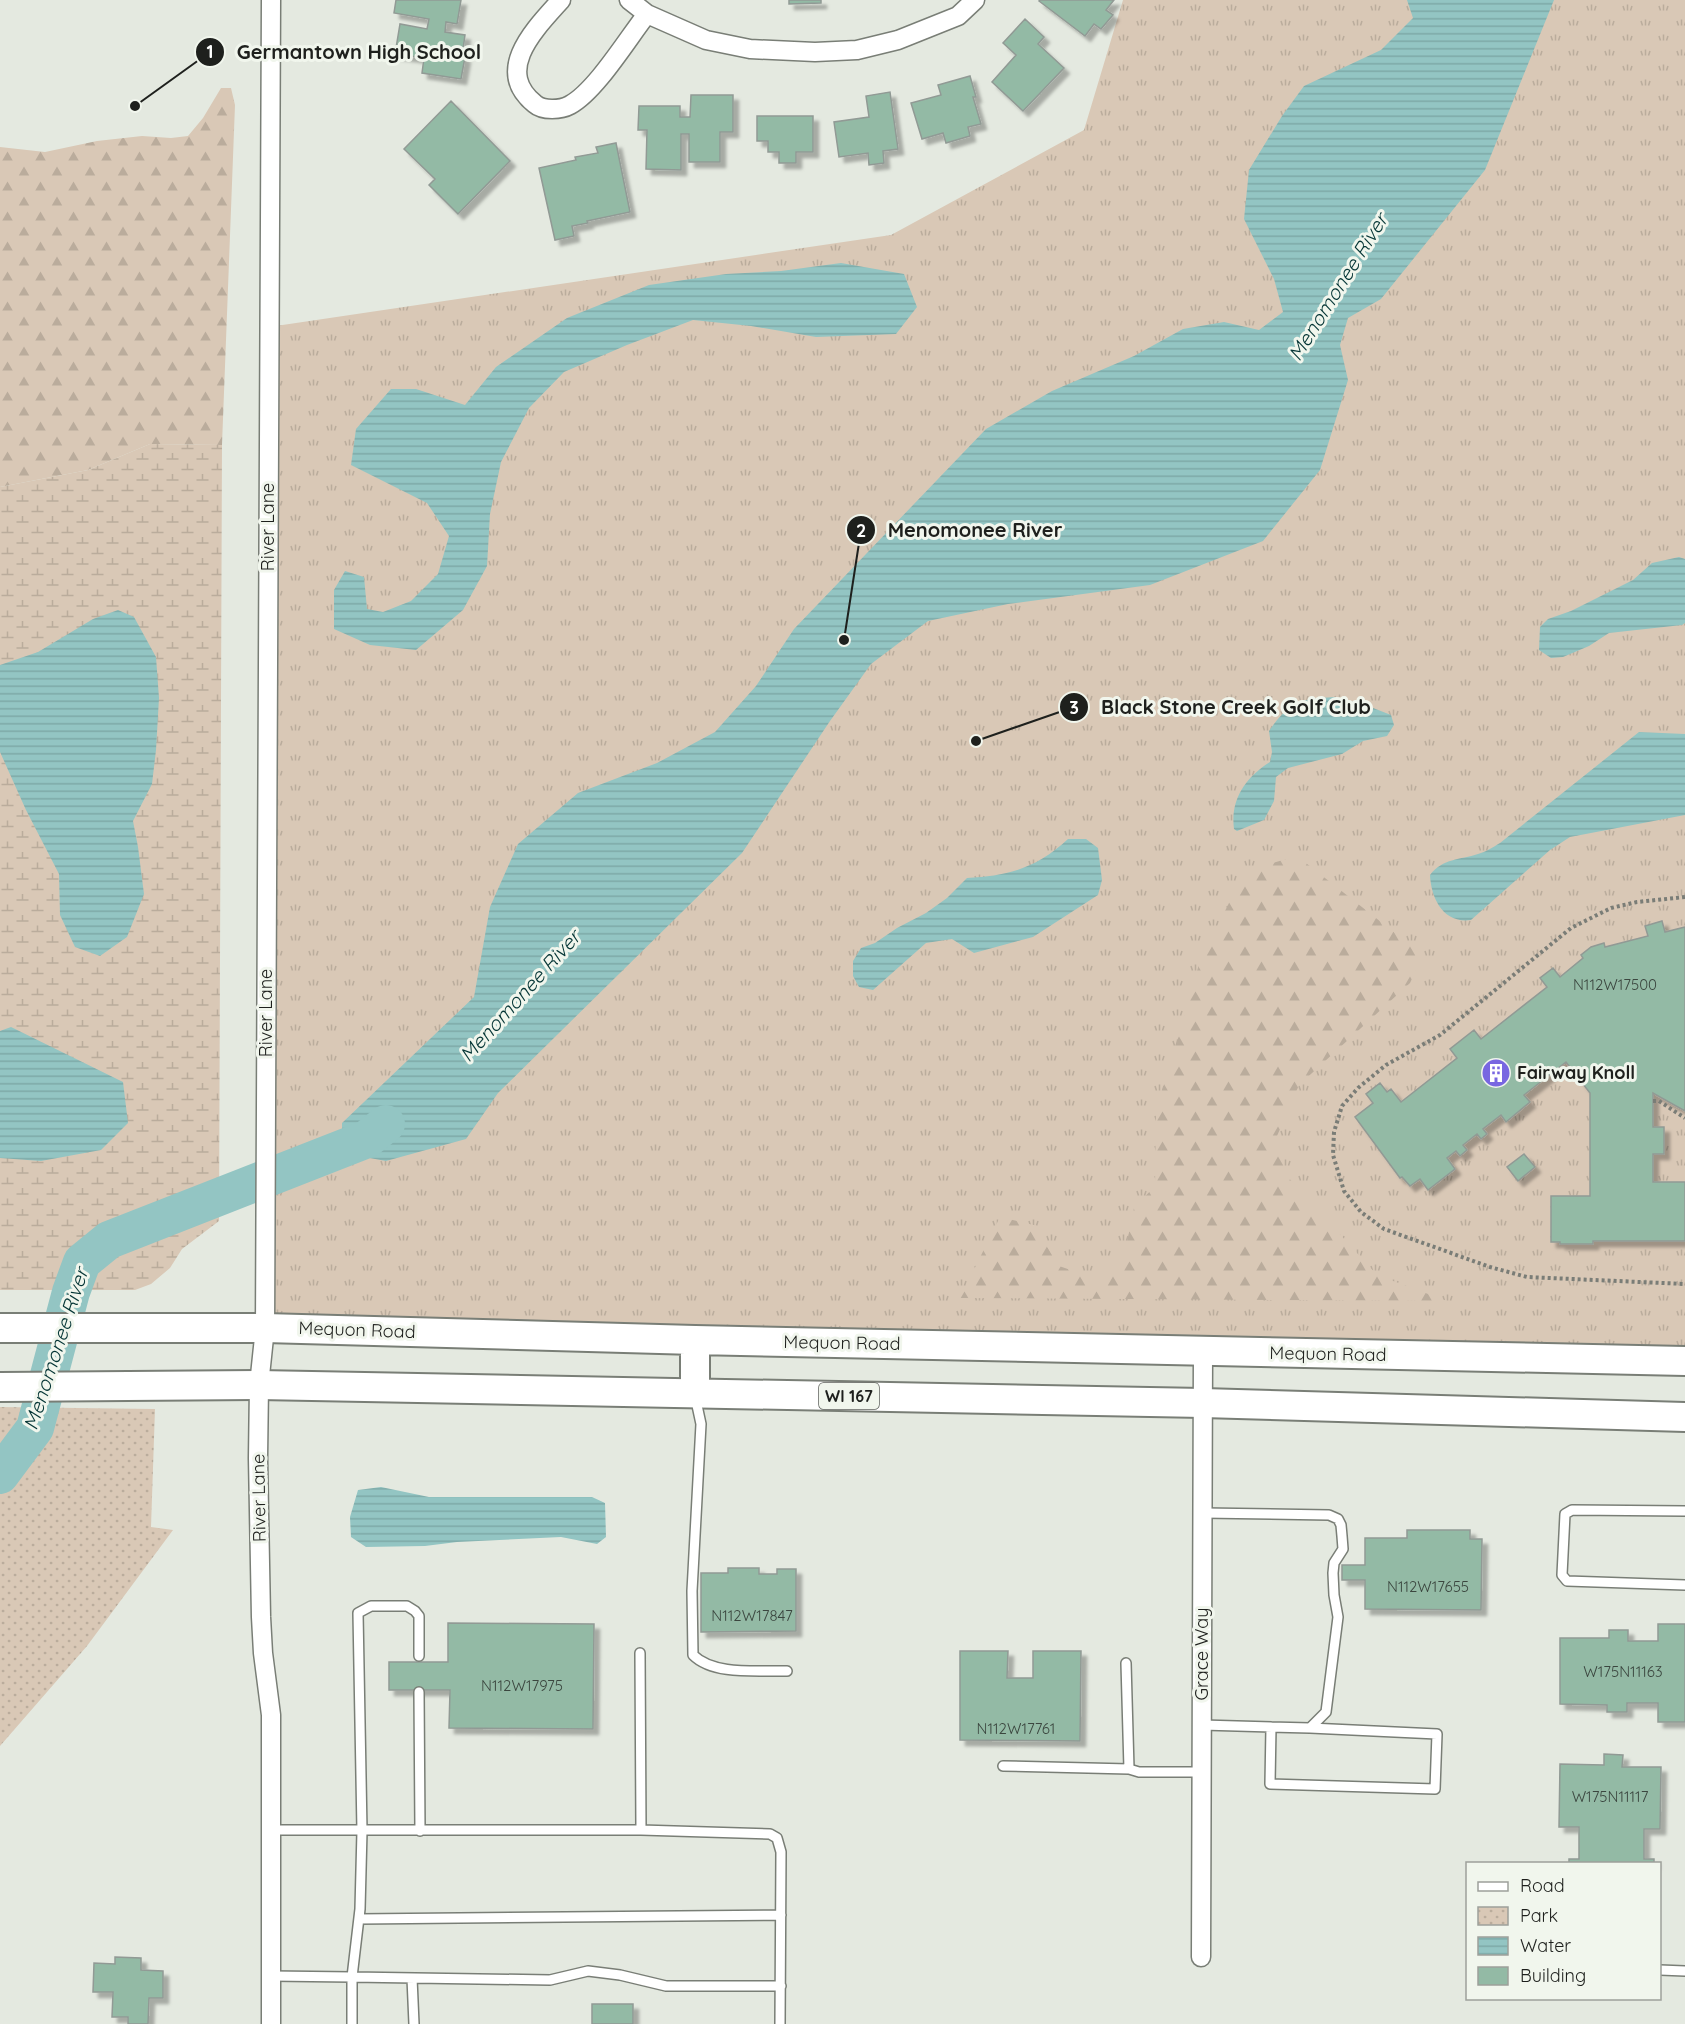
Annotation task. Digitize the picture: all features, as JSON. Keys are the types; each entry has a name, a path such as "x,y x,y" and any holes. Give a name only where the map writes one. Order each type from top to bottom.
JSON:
{"main road":[{"name":"Mequon Road","path":"0,1328 265,1328 695,1340 1685,1361"},
{"path":"695,1340 695,1393"},
{"name":"WI 167","path":"13,1387 259,1385 1203,1403 1685,1417"}],"street":[{"name":"River Lane","path":"271,0 265,1328 259,1385 258,1458 261,1617 271,1715 271,2024"},
{"path":"561,0 533,31 521,53 517,76 522,92 538,107 553,109 568,107 587,94 647,14"},
{"path":"629,0 647,14 706,40 750,49 815,52 857,50 898,40 958,16 975,0"},
{"name":"Grace Way","path":"1201,1958 1203,1351"}],"lane":[{"path":"695,1393 701,1424 692,1591 693,1655 705,1665 716,1669 787,1671"},
{"path":"1685,1511 1572,1510 1565,1514 1562,1575 1567,1581 1685,1585"},
{"path":"1203,1513 1329,1515 1338,1518 1341,1525 1343,1549 1335,1563 1334,1573 1334,1595 1338,1617 1328,1702 1326,1712 1310,1728"},
{"path":"352,2024 352,1977 358,1919 362,1831 358,1613 370,1606 407,1606 415,1611 418,1616 419,1656"},
{"path":"640,1653 641,1830"},
{"path":"1126,1663 1129,1769"},
{"path":"419,1692 420,1831"},
{"path":"1202,1725 1310,1728 1437,1734 1435,1790 1270,1784 1271,1727"},
{"path":"1003,1766 1129,1769 1139,1772 1202,1772"},
{"path":"271,1830 641,1830 770,1834 777,1838 781,1852 780,2024"},
{"path":"358,1919 781,1915"},
{"path":"1661,1970 1685,1971"},
{"path":"271,1976 550,1980 588,1971 614,1973 666,1986 781,1986"},
{"path":"412,1978 414,2024"}],"path":[{"path":"1685,897 1637,902 1611,908 1571,928 1440,1035 1386,1065 1358,1088 1342,1107 1334,1132 1333,1155 1344,1191 1361,1212 1383,1229 1490,1267 1527,1277 1685,1284"},
{"path":"1653,1101 1659,1101 1685,1118"}],"green space":[{"path":"1123,0 1685,0 1685,1346 1203,1338 265,1328 269,327 891,235 1084,130"},
{"path":"221,88 231,88 235,105 222,445 150,444 88,470 0,487 0,147 45,152 97,141 142,136 171,138 188,136 203,118"},
{"path":"150,444 222,445 219,1221 182,1249 170,1268 151,1284 135,1290 0,1290 0,487 88,470"},
{"path":"1297,856 1423,955 1410,983 1299,1085 1277,1136 1286,1175 1377,1275 1447,1301 960,1298 1000,1217 1046,1228 1046,1245 1059,1266 1097,1279 1123,1261 1134,1208 1155,1186 1156,1112 1200,961 1245,871"},
{"path":"0,1407 155,1409 151,1527 173,1530 87,1646 0,1746"}],"water":[{"path":"1407,0 1554,0 1485,170 1381,299 1348,318 1340,345 1348,380 1320,470 1263,541 1150,585 1008,604 928,621 871,664 742,853 498,1093 466,1139 386,1161 342,1153 342,1123 474,997 490,907 518,844 578,793 657,763 715,732 756,686 794,629 986,429 1052,391 1134,356 1183,329 1224,322 1259,330 1283,312 1274,279 1244,219 1249,170 1282,116 1304,86 1381,50 1413,18"},
{"path":"841,263 904,274 917,307 896,334 816,337 751,326 693,320 564,372 529,408 501,462 490,514 487,566 463,610 416,650 370,645 334,629 334,590 345,571 364,577 367,609 383,612 411,601 438,574 449,536 427,503 351,465 356,429 391,389 416,389 465,405 496,367 567,318 649,285 726,274 781,271"},
{"path":"1679,557 1685,559 1685,623 1682,625 1609,633 1589,646 1563,657 1551,658 1539,650 1540,627 1548,619 1571,611 1633,580 1652,563"},
{"path":"118,610 134,617 156,657 159,698 152,784 133,821 144,894 127,937 100,956 75,947 60,915 59,874 26,810 0,752 0,665 38,652 93,619"},
{"path":"1334,697 1363,704 1391,715 1394,725 1387,736 1363,741 1342,754 1288,768 1276,777 1274,801 1264,820 1237,831 1234,829 1233,818 1237,799 1247,782 1270,762 1272,752 1269,731 1276,721 1296,704 1312,699"},
{"path":"1639,732 1685,734 1685,815 1570,837 1550,850 1471,920 1453,918 1440,908 1431,884 1430,875 1435,869 1446,862 1481,853 1500,843"},
{"path":"1068,839 1086,839 1098,848 1102,880 1098,895 1033,937 974,953 952,939 926,943 873,990 859,987 853,976 853,961 861,948 875,943 926,913 947,898 967,878 996,875 1021,869 1045,857"},
{"path":"11,1027 123,1082 128,1123 101,1150 41,1161 0,1158 0,1031"},
{"path":"381,1487 429,1497 592,1497 605,1503 606,1537 597,1544 561,1537 457,1542 425,1546 366,1547 351,1537 350,1517 358,1490"}],"building":[{"path":"396,0 461,0 457,24 446,22 445,32 465,35 462,56 465,57 461,79 422,73 424,58 395,54 400,24 427,29 429,19 394,13"},
{"path":"789,0 821,0 821,3 789,4"},
{"path":"1040,0 1114,0 1106,10 1113,15 1101,29 1094,24 1085,36"},
{"path":"1025,19 1044,37 1038,44 1064,68 1023,111 992,82 1016,55 1003,43"},
{"path":"970,76 981,124 968,127 970,136 946,143 943,133 922,139 911,103 941,95 938,85"},
{"path":"890,92 898,149 883,151 884,163 869,165 868,153 839,157 834,122 869,117 866,96"},
{"path":"691,95 733,95 733,132 720,132 720,162 689,162 689,134 681,134 681,170 646,169 647,130 638,130 639,106 680,106 680,117 690,117"},
{"path":"451,101 510,161 458,214 429,185 435,179 404,149"},
{"path":"757,116 813,116 813,152 796,152 796,163 779,163 779,152 768,152 768,141 757,141"},
{"path":"616,143 630,212 572,226 574,236 555,240 539,168 598,153 596,147"},
{"name":"Fairway Knoll","path":"1662,921 1665,932 1685,927 1685,1111 1653,1093 1653,1127 1664,1127 1664,1154 1653,1154 1653,1182 1685,1182 1685,1241 1593,1241 1593,1244 1551,1242 1551,1196 1590,1196 1590,1093 1566,1062 1524,1095 1530,1102 1506,1122 1501,1115 1483,1129 1487,1134 1481,1139 1477,1134 1463,1145 1467,1150 1460,1156 1456,1151 1447,1158 1455,1169 1428,1190 1420,1179 1410,1186 1402,1177 1400,1178 1355,1117 1373,1103 1366,1094 1380,1083 1387,1092 1391,1089 1401,1102 1457,1058 1450,1049 1474,1030 1481,1039 1547,987 1540,978 1553,968 1560,977 1583,958 1581,955 1591,947 1604,943 1605,947 1648,936 1645,926"},
{"path":"1524,1154 1535,1167 1518,1181 1507,1167"},
{"path":"1407,1530 1470,1530 1470,1539 1482,1539 1481,1610 1365,1609 1365,1580 1342,1580 1342,1565 1365,1565 1365,1538 1407,1538"},
{"path":"728,1568 759,1568 759,1574 777,1574 777,1569 796,1569 796,1631 701,1632 701,1573 728,1573"},
{"path":"448,1623 594,1624 593,1729 449,1728 450,1690 389,1690 389,1662 448,1662"},
{"path":"1658,1624 1685,1624 1685,1722 1658,1722 1658,1703 1627,1703 1627,1712 1607,1712 1607,1705 1560,1704 1560,1638 1609,1638 1609,1630 1628,1630 1628,1641 1658,1641"},
{"path":"960,1651 1008,1651 1007,1678 1033,1678 1033,1651 1081,1651 1080,1741 960,1740"},
{"path":"1604,1754 1623,1755 1622,1767 1661,1767 1660,1829 1644,1829 1644,1859 1654,1859 1654,1862 1569,1862 1569,1859 1579,1859 1579,1827 1559,1827 1560,1764 1604,1765"},
{"path":"115,1957 141,1958 141,1970 163,1971 163,1998 149,1998 148,2024 128,2024 128,2017 112,2017 113,1992 93,1992 94,1963 115,1964"},
{"path":"592,2004 633,2004 633,2024 592,2024"}],"waterway":[{"name":"Menomonee River","path":"0,1475 35,1428 71,1292 82,1262 109,1240 367,1139 386,1124"}],"place":[{"name":"Germantown High School","path":"135,106"},
{"name":"Menomonee River","path":"844,640"},
{"name":"Black Stone Creek Golf Club","path":"976,741"},
{"name":"Fairway Knoll","path":"1496,1073"}]}
